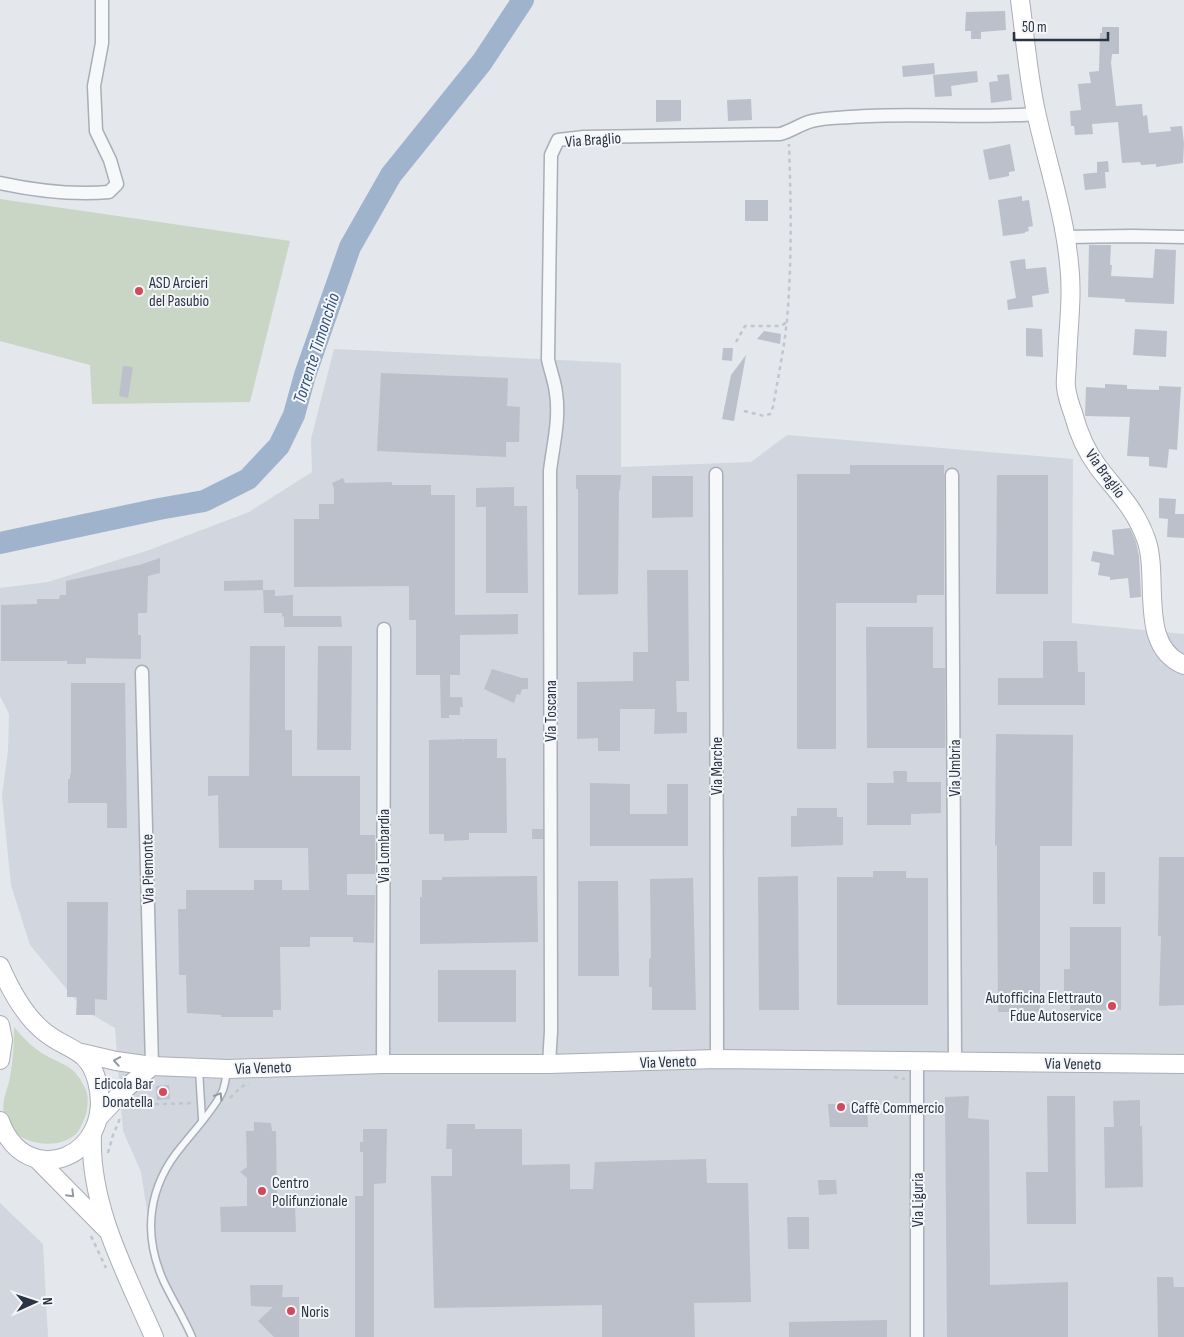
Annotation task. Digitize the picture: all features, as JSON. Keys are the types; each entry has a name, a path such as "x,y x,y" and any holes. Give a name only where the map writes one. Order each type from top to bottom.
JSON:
{"main road":[{"name":"Via Braglio","path":"1020,0 1036,114 1066,237 1070,264 1066,388 1073,413 1088,452 1136,515 1147,540 1152,580 1153,617 1159,641 1175,662 1184,665"},
{"name":"Via Veneto","path":"0,966 19,1001 34,1022 53,1039 82,1053 116,1061 152,1066 228,1069 383,1064 549,1064 716,1059 1184,1064"},
{"path":"0,1024 2,1040 0,1060"},
{"path":"82,1053 92,1067 97,1081 100,1097 99,1118"},
{"path":"37,1159 56,1160 69,1156 80,1149 92,1134 99,1118 126,1088 152,1066"},
{"path":"0,1122 4,1139 37,1159 106,1229"},
{"path":"92,1134 93,1168 106,1229 154,1337"}],"street":[{"path":"0,184 35,191 86,194 109,192 117,184 110,160 96,132 94,86 102,43 102,0"},
{"name":"Via Braglio","path":"548,359 551,155 558,140 584,137 780,134 812,121 881,114 1010,116 1036,114"},
{"path":"1066,237 1184,237"},
{"name":"Via Toscana","path":"548,359 556,392 557,413 556,435 550,471 551,1031 549,1064"},
{"name":"Via Marche","path":"716,474 716,1059"},
{"name":"Via Umbria","path":"952,475 955,1062"},
{"name":"Via Lombardia","path":"383,1064 384,629"},
{"name":"Via Piemonte","path":"142,672 152,1066"},
{"name":"Via Liguria","path":"917,1062 917,1337"}],"lane":[{"path":"199,1068 202,1121"},
{"path":"192,1337 182,1314 165,1284 158,1265 152,1239 154,1197 162,1174 173,1156 202,1121 223,1091 228,1069"}],"path":[{"path":"744,411 764,416 770,414 773,407 787,322 791,260 788,132"},
{"path":"736,342 745,326 781,326 787,322"},
{"path":"891,1077 916,1080"},
{"path":"214,1104 222,1106 241,1087 249,1083"},
{"path":"108,1156 113,1135 121,1117 130,1105 202,1103"},
{"path":"88,1230 108,1274"}],"shaded area":[{"path":"334,349 621,363 621,467 751,462 787,435 1073,459 1072,623 1184,634 1184,1337 187,1337 152,1244 141,1172 123,1131 115,1028 84,1010 30,945 11,885 2,796 8,751 9,714 0,696 0,588 48,582 149,550 249,512 312,472 311,439"},
{"path":"0,1203 43,1244 48,1337 0,1337"}],"green space":[{"name":"ASD Arcieri del Pasubio","path":"0,199 290,241 250,402 92,404 90,365 0,341"},
{"path":"14,1027 36,1049 73,1070 85,1088 88,1101 86,1114 76,1134 67,1140 45,1144 34,1142 14,1132 8,1124 3,1104 11,1071"}],"building":[{"path":"1005,11 1006,30 981,32 981,39 971,39 971,31 965,31 966,12"},
{"path":"1102,27 1119,27 1119,54 1112,54 1111,63 1116,106 1142,104 1143,116 1147,115 1149,133 1171,131 1170,127 1182,126 1184,144 1183,163 1156,167 1156,164 1141,165 1140,162 1122,163 1118,122 1092,124 1093,134 1075,135 1074,126 1071,126 1070,111 1081,110 1078,84 1091,83 1089,72 1099,71 1100,33 1102,33"},
{"path":"934,63 935,74 903,77 902,66"},
{"path":"977,71 978,82 951,86 952,96 935,97 933,75"},
{"path":"1009,74 1012,100 991,103 989,82 998,81 997,75"},
{"path":"751,99 752,120 728,121 727,100"},
{"path":"656,100 681,100 681,121 656,122"},
{"path":"1010,144 1015,171 1009,172 1009,176 989,180 983,150"},
{"path":"1108,161 1109,172 1105,172 1106,188 1085,190 1083,174 1097,173 1097,162"},
{"path":"1022,196 1022,201 1029,200 1033,226 1028,227 1029,231 1025,233 1003,236 998,200"},
{"path":"745,200 768,200 768,221 745,221"},
{"path":"1089,245 1111,245 1111,276 1153,278 1155,249 1176,250 1174,304 1125,302 1125,299 1088,297"},
{"path":"1025,259 1026,269 1046,267 1049,293 1032,296 1033,307 1008,310 1007,300 1016,298 1010,261"},
{"path":"1026,328 1042,329 1043,357 1026,356"},
{"path":"1135,329 1167,331 1166,357 1133,355"},
{"path":"764,331 781,334 780,344 757,339"},
{"path":"723,348 733,348 732,361 722,360"},
{"path":"746,355 734,421 722,419 731,375"},
{"path":"123,366 133,367 128,398 119,396"},
{"path":"381,373 508,378 507,406 520,407 519,442 506,442 506,457 377,451"},
{"path":"1105,384 1127,385 1127,389 1159,390 1159,386 1181,387 1177,450 1169,449 1167,468 1149,466 1149,457 1127,456 1130,417 1085,416 1086,387 1105,388"},
{"path":"850,465 944,465 944,595 917,595 917,603 836,603 836,749 797,749 797,474 850,474"},
{"path":"576,475 621,475 619,490 618,594 578,595 578,489 576,489"},
{"path":"997,475 1048,475 1048,594 996,594"},
{"path":"652,476 693,476 693,517 652,518"},
{"path":"343,478 345,483 392,482 392,485 431,485 431,495 455,495 455,615 518,614 518,634 460,635 460,675 450,675 450,697 462,697 463,707 460,707 460,715 449,715 449,718 441,718 440,675 416,675 416,620 409,620 409,586 294,587 294,519 319,519 319,504 334,504 332,483"},
{"path":"514,487 514,506 527,506 528,593 486,593 486,507 476,507 476,488"},
{"path":"1159,498 1176,499 1175,514 1184,514 1184,538 1167,537 1168,519 1159,518"},
{"path":"1130,528 1139,556 1141,597 1130,598 1128,578 1110,580 1110,577 1098,575 1100,563 1091,561 1093,551 1114,555 1112,530"},
{"path":"160,558 160,573 148,576 147,613 138,613 138,635 141,635 141,659 86,658 86,664 67,664 67,661 1,661 1,605 37,604 37,599 59,599 60,595 66,595 66,581 139,565"},
{"path":"647,570 688,570 689,681 676,681 677,712 687,712 687,733 654,734 655,709 620,709 620,751 598,751 598,738 577,739 577,682 633,681 633,652 648,652"},
{"path":"263,580 263,590 224,591 224,581"},
{"path":"263,590 275,590 275,596 293,595 293,616 341,616 342,627 284,627 284,616 282,617 282,613 264,613"},
{"path":"866,627 933,627 933,668 945,668 945,748 867,748"},
{"path":"1043,641 1077,641 1078,672 1085,672 1085,705 998,705 998,678 1043,678"},
{"path":"250,646 285,646 285,730 292,730 292,776 360,776 360,835 375,835 375,874 347,874 347,895 375,895 374,943 353,942 353,937 310,937 310,947 280,947 281,1010 273,1010 273,1017 221,1017 221,1015 187,1013 186,975 179,975 178,909 186,909 186,890 254,890 254,880 282,880 282,890 309,890 308,848 219,848 218,795 208,796 208,776 249,776"},
{"path":"318,646 352,646 351,750 317,750"},
{"path":"492,669 528,678 528,689 522,689 520,695 517,694 514,703 484,689"},
{"path":"71,683 125,683 127,828 107,828 107,803 68,803 68,779 70,779 71,774"},
{"path":"996,734 1073,735 1072,846 1040,846 1040,1012 998,1012 997,845 995,846"},
{"path":"463,739 463,741 464,739 497,739 497,758 506,758 507,833 469,833 469,840 444,841 444,834 429,834 429,740"},
{"path":"893,771 907,771 907,782 941,782 941,813 911,814 911,825 867,825 867,783 894,783"},
{"path":"590,783 630,784 630,814 667,814 667,784 688,784 688,846 590,846"},
{"path":"797,808 837,808 837,817 843,817 843,845 791,847 791,816 797,816"},
{"path":"532,829 543,829 543,839 532,839"},
{"path":"1159,857 1184,857 1184,1005 1159,1006 1161,936 1158,936"},
{"path":"873,871 906,871 906,878 928,878 928,1005 837,1005 837,877 873,877"},
{"path":"1093,872 1105,872 1105,904 1093,904"},
{"path":"537,876 538,942 420,944 422,880 442,880 442,877"},
{"path":"798,876 799,1010 759,1010 758,877"},
{"path":"693,878 696,1010 652,1010 652,987 649,987 649,959 651,958 650,879"},
{"path":"578,881 618,881 619,976 578,976"},
{"path":"67,902 108,902 107,1000 95,999 95,1015 76,1015 77,997 67,997"},
{"path":"1070,927 1121,927 1121,1010 1070,1010 1070,991 1064,991 1064,969 1070,969"},
{"path":"438,970 516,970 516,1022 438,1022"},
{"name":"Edicola Bar Donatella","path":"169,1085 170,1099 157,1100 156,1086"},
{"path":"969,1096 968,1118 989,1120 990,1285 1068,1282 1068,1337 947,1337 945,1097"},
{"path":"1047,1096 1075,1096 1076,1224 1027,1224 1026,1172 1048,1172"},
{"path":"1140,1100 1143,1187 1105,1188 1104,1127 1114,1127 1113,1101"},
{"path":"828,1104 849,1104 850,1107 867,1107 868,1127 830,1127"},
{"name":"Centro Polifunzionale","path":"254,1122 271,1123 272,1131 276,1131 277,1206 295,1206 296,1232 221,1232 220,1207 247,1206 247,1178 240,1172 247,1167 246,1131 254,1131"},
{"path":"447,1124 475,1124 475,1129 522,1129 522,1165 570,1164 570,1189 593,1189 595,1162 706,1159 707,1183 748,1183 751,1302 694,1303 695,1337 602,1337 602,1305 434,1308 431,1176 452,1176 452,1149 446,1149"},
{"path":"363,1129 387,1129 386,1183 374,1184 374,1337 355,1337 355,1196 363,1196 363,1152 360,1152 360,1142 363,1142"},
{"path":"818,1180 836,1180 837,1194 819,1195"},
{"path":"787,1217 809,1217 809,1249 788,1249"},
{"path":"1157,1277 1173,1277 1174,1287 1184,1287 1184,1337 1158,1337"},
{"name":"Noris","path":"250,1285 283,1285 282,1297 299,1297 299,1337 274,1337 258,1321 273,1307 251,1306"},
{"path":"887,1320 887,1337 789,1337 789,1322"}],"waterway":[{"name":"Torrente Timonchio","path":"0,543 204,501 248,479 279,446 294,415 305,375 350,247 391,175 482,62 523,0"}],"place":[{"name":"ASD Arcieri del Pasubio","path":"139,291"},
{"name":"Autofficina Elettrauto Fdue Autoservice","path":"1112,1006"},
{"name":"Edicola Bar Donatella","path":"163,1092"},
{"name":"Caffè Commercio","path":"841,1107"},
{"name":"Centro Polifunzionale","path":"262,1191"},
{"name":"Noris","path":"291,1311"}]}
